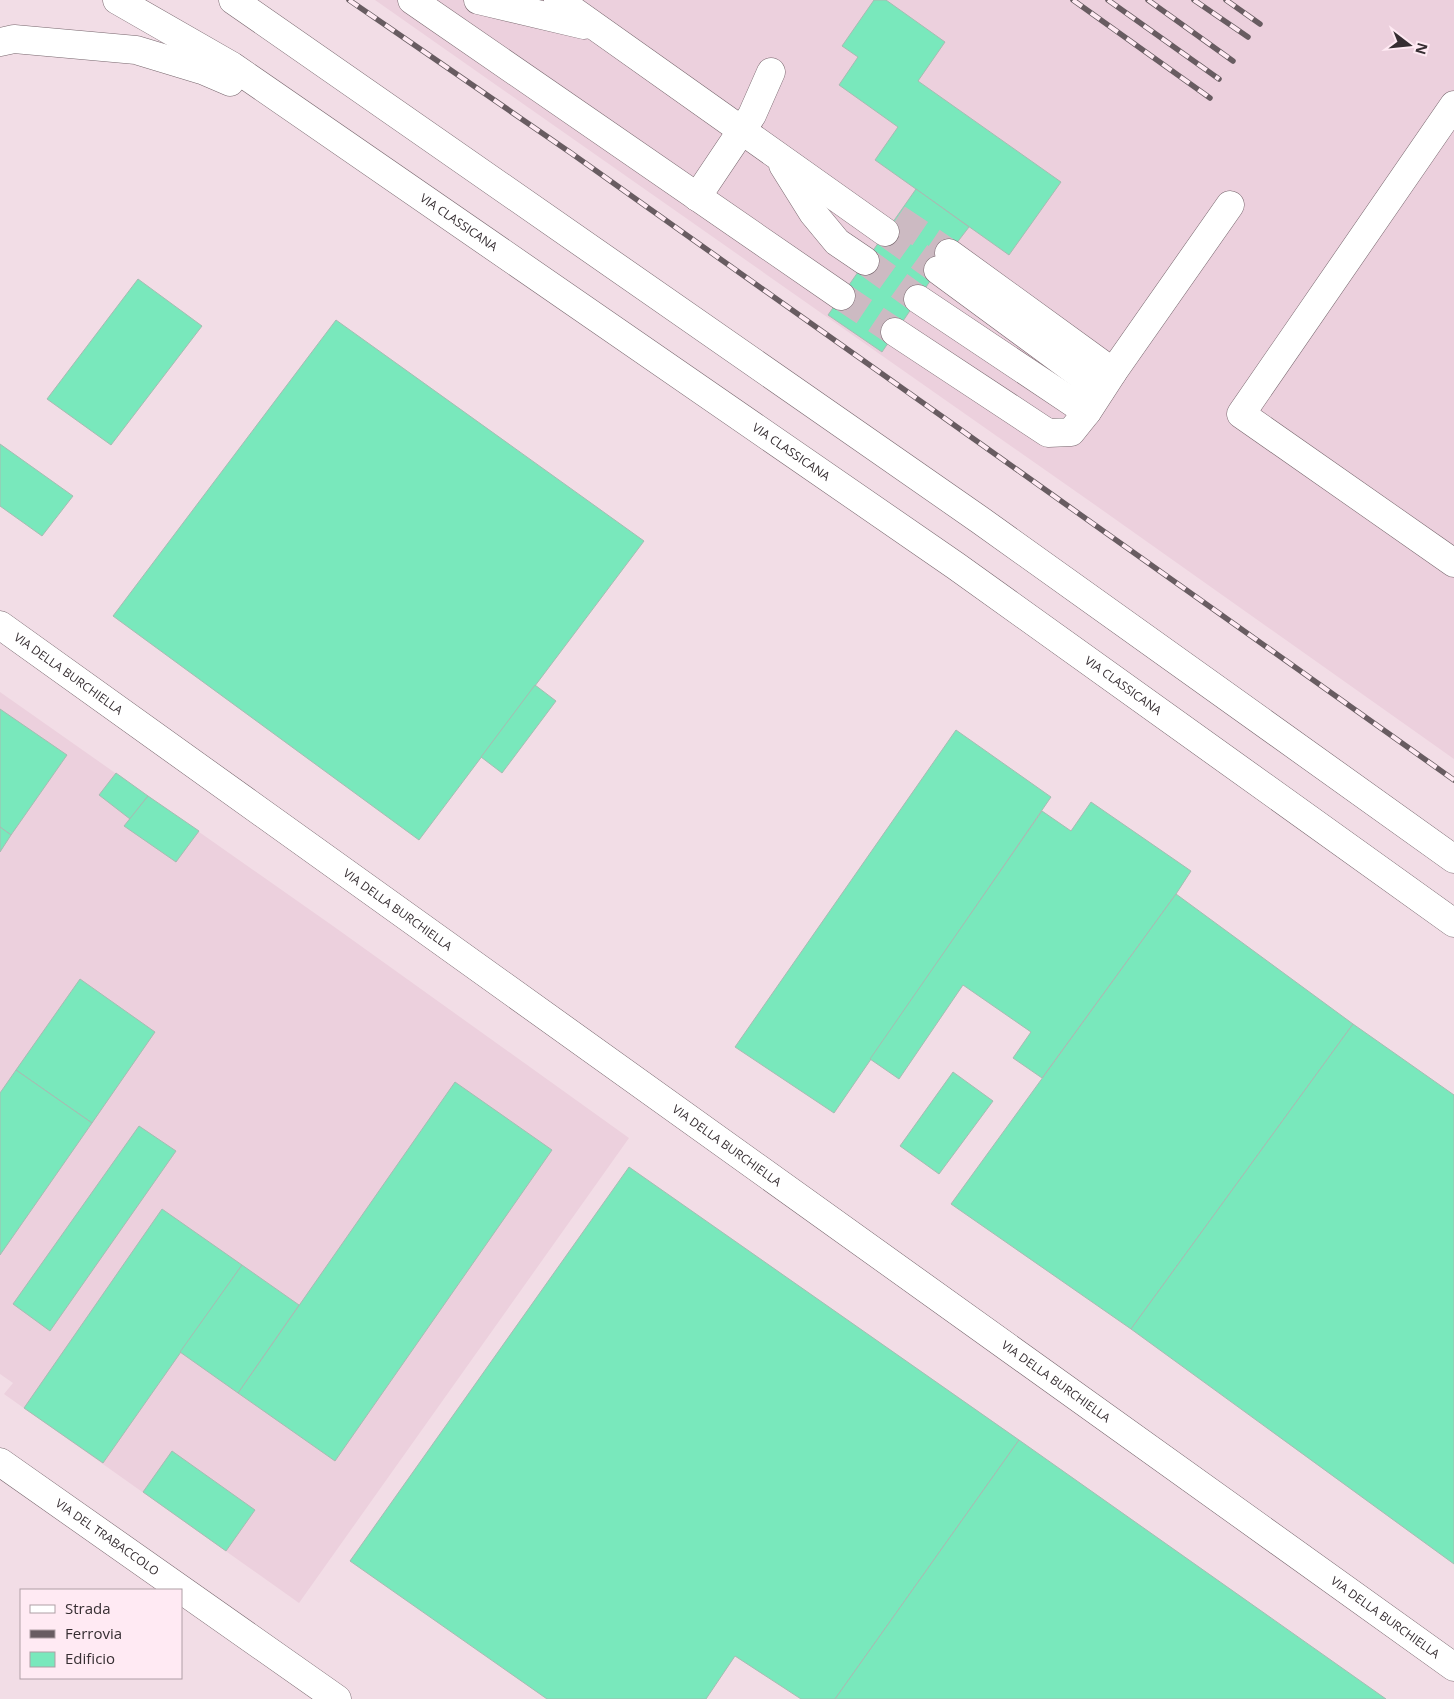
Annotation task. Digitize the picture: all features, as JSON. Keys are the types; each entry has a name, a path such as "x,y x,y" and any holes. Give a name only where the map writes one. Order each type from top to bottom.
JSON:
{"main road":[{"name":"VIA CLASSICANA","path":"117,0 232,66 956,566 1454,923"},
{"path":"233,0 980,520 1454,859"},
{"path":"412,0 841,296"},
{"path":"478,0 599,29"},
{"path":"564,1 599,29 747,122 776,153 813,213 837,242 865,261"},
{"path":"564,1 747,122 890,224 776,153"},
{"path":"0,42 14,39 136,50 202,70 294,109"},
{"path":"696,196 747,122 771,72"},
{"path":"1454,105 1241,414 1454,563"},
{"path":"895,332 1048,433 1071,432 1230,205"},
{"path":"943,262 1100,391"},
{"path":"918,298 1100,391"},
{"name":"VIA DELLA BURCHIELLA","path":"0,625 1454,1667"},
{"name":"VIA DEL TRABACCOLO","path":"0,1462 181,1589"},
{"name":"VIA DEL TRABACCOLO","path":"182,1590 338,1699"}],"shaded area":[{"path":"375,0 1454,0 1454,759 1098,507"},
{"path":"0,692 333,926 629,1138 299,1603 4,1394 13,1383 0,1374"}],"building":[{"path":"874,0 886,0 945,42 918,81 1061,182 1009,255 875,160 898,127 839,85 858,57 842,46"},
{"path":"916,189 969,227 949,253 882,352 828,315"},
{"path":"138,279 202,326 111,445 47,399"},
{"path":"336,320 644,541 419,840 113,616"},
{"path":"0,444 73,496 42,536 0,506"},
{"path":"535,685 556,701 502,773 481,757"},
{"path":"0,709 67,755 11,835 0,827"},
{"path":"956,730 1051,797 834,1113 735,1047"},
{"path":"116,773 148,796 130,819 99,795"},
{"path":"148,796 199,831 176,862 124,826"},
{"path":"1091,802 1191,871 1042,1078 1013,1058 1031,1032 963,985 899,1079 870,1059 1042,811 1071,831"},
{"path":"0,827 11,835 0,852"},
{"path":"1176,894 1353,1024 1131,1329 951,1204"},
{"path":"80,979 155,1032 92,1123 16,1070"},
{"path":"1353,1024 1454,1095 1454,1564 1131,1329"},
{"path":"16,1070 92,1123 0,1255 0,1093"},
{"path":"953,1072 993,1101 939,1174 900,1146"},
{"path":"455,1082 552,1150 335,1461 238,1393"},
{"path":"139,1126 176,1151 50,1331 13,1304"},
{"path":"629,1167 1019,1440 835,1699 801,1699 735,1656 706,1699 547,1699 350,1561"},
{"path":"162,1209 242,1265 103,1463 24,1408"},
{"path":"242,1265 299,1305 238,1393 180,1352"},
{"path":"1019,1440 1386,1699 835,1699"},
{"path":"172,1451 255,1510 226,1551 143,1492"}],"tunnel":[{"path":"897,218 949,253"},
{"path":"885,232 938,270"},
{"path":"865,261 918,299"},
{"path":"841,296 895,332"}],"railway":[{"path":"349,0 571,153 1454,780"},
{"path":"1073,0 1210,98"},
{"path":"1108,0 1219,79"},
{"path":"1148,0 1233,61"},
{"path":"1194,0 1248,37"},
{"path":"1226,0 1260,24"}]}
